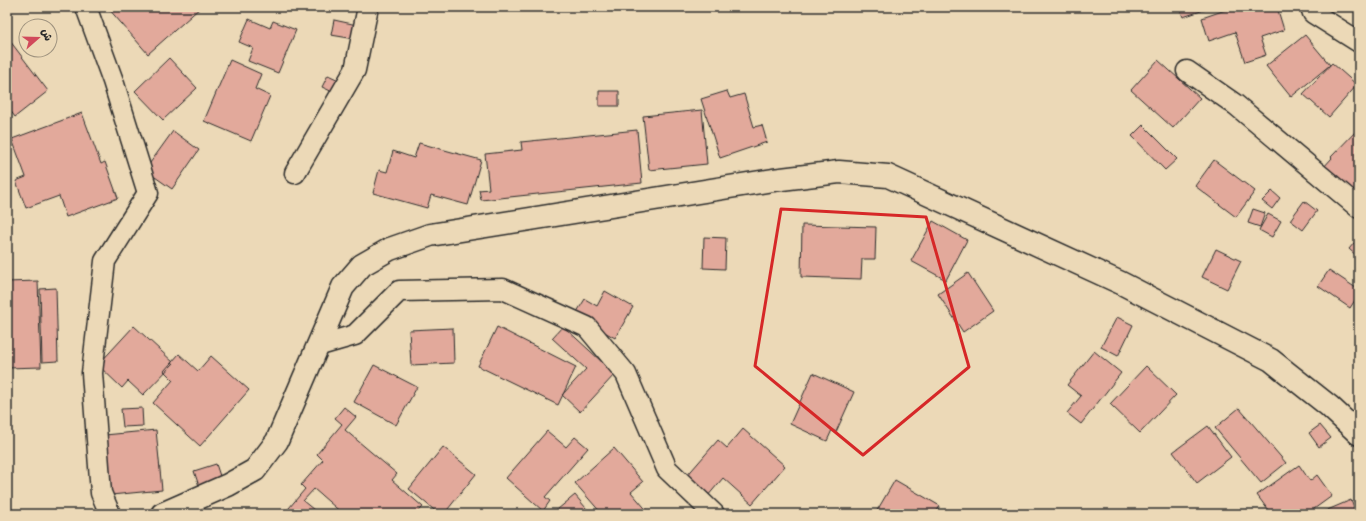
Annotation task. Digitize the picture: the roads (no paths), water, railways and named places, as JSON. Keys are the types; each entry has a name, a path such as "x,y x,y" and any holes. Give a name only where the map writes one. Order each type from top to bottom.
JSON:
{"main road":[{"path":"162,514 228,485 255,470 277,441 343,288 362,265 390,249 430,235 765,182 839,172 888,176 1121,283 1271,360 1329,406 1359,434"}],"street":[{"path":"86,7 113,81 148,193 106,261 95,343 92,373 102,494 110,514"},
{"path":"295,173 355,70 368,7"},
{"path":"1311,7 1314,13 1359,42"},
{"path":"1186,71 1236,104 1359,208"},
{"path":"317,346 355,335 399,291 503,289 587,328 626,374 667,469 714,514"}]}
